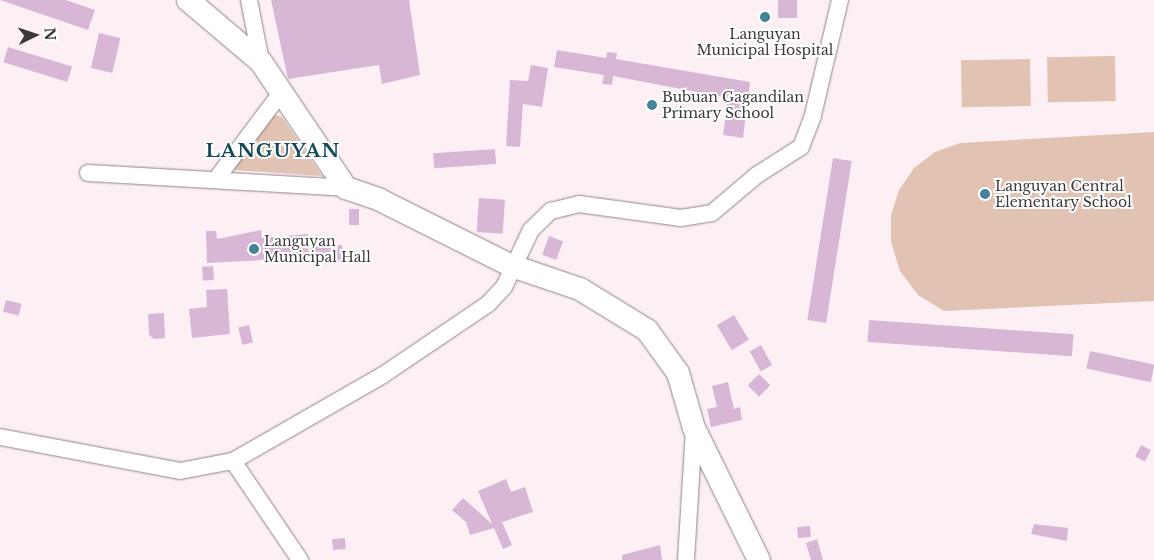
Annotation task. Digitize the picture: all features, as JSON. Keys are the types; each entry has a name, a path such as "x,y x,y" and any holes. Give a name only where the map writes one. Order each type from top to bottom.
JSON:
{"street":[{"path":"188,0 261,62 280,94 346,188"},
{"path":"249,0 261,62"},
{"path":"0,437 180,471 233,461 383,374 459,324 497,296 512,266 540,219 564,205 698,217 722,207 757,174 793,154 801,147 813,116 840,0"},
{"path":"217,178 280,94"},
{"path":"88,173 217,178 346,188 380,200 512,266 587,292 647,330 678,374 694,428 759,560"},
{"path":"686,560 694,428"},
{"path":"233,461 300,560"}],"shaded area":[{"path":"1115,56 1116,101 1048,102 1047,57"},
{"path":"1030,59 1031,106 962,107 961,60"},
{"path":"274,115 282,117 322,176 234,170 235,159"},
{"path":"1154,132 1154,301 944,311 918,295 900,271 891,242 891,215 899,190 914,168 935,152 960,143"}],"building":[{"path":"0,0 66,0 95,10 88,30"},
{"path":"271,0 409,0 420,75 382,84 379,65 288,79"},
{"path":"778,0 797,0 797,18 778,18"},
{"path":"99,33 120,38 112,73 91,68"},
{"path":"8,47 72,67 67,82 3,62"},
{"path":"557,50 606,58 607,52 617,53 616,59 750,82 743,138 723,135 728,98 613,76 612,85 602,84 604,75 554,67"},
{"path":"531,65 548,68 542,107 523,104 520,147 506,146 510,80 528,81"},
{"path":"495,149 496,164 434,168 433,153"},
{"path":"833,158 852,161 826,323 807,320"},
{"path":"479,198 505,200 503,234 477,232"},
{"path":"349,209 359,209 359,225 349,225"},
{"path":"261,230 262,238 308,234 309,247 342,245 343,262 320,263 319,257 207,263 206,231 216,231 217,239"},
{"path":"549,236 563,241 556,260 542,255"},
{"path":"213,266 214,280 203,281 202,267"},
{"path":"227,289 230,334 192,338 189,309 207,307 206,290"},
{"path":"6,300 22,304 19,316 3,312"},
{"path":"164,313 165,338 154,339 149,335 148,314"},
{"path":"734,315 749,340 732,350 717,325"},
{"path":"869,320 1074,334 1072,356 867,342"},
{"path":"249,325 253,343 242,345 238,327"},
{"path":"761,345 772,365 761,371 750,351"},
{"path":"1090,351 1154,365 1151,382 1086,369"},
{"path":"759,374 770,385 759,397 748,385"},
{"path":"728,382 734,409 740,407 742,420 711,427 707,409 717,407 712,386"},
{"path":"1141,445 1151,450 1145,462 1135,457"},
{"path":"506,479 511,492 525,487 533,512 502,522 512,545 503,549 494,528 470,535 466,522 452,510 463,498 492,524 478,491"},
{"path":"1034,524 1068,528 1067,541 1031,534"},
{"path":"810,526 811,537 798,538 797,527"},
{"path":"345,538 346,549 333,550 332,539"},
{"path":"817,539 823,560 811,560 806,543"},
{"path":"660,545 662,560 622,560 622,555"}],"place":[{"name":"Languyan Municipal Hospital","path":"765,17"},
{"name":"Bubuan Gagandilan Primary School","path":"652,105"},
{"name":"Languyan Central Elementary School","path":"985,194"},
{"name":"Languyan Municipal Hall","path":"254,249"}],"district":[{"name":"LANGUYAN","path":"273,151"}]}
